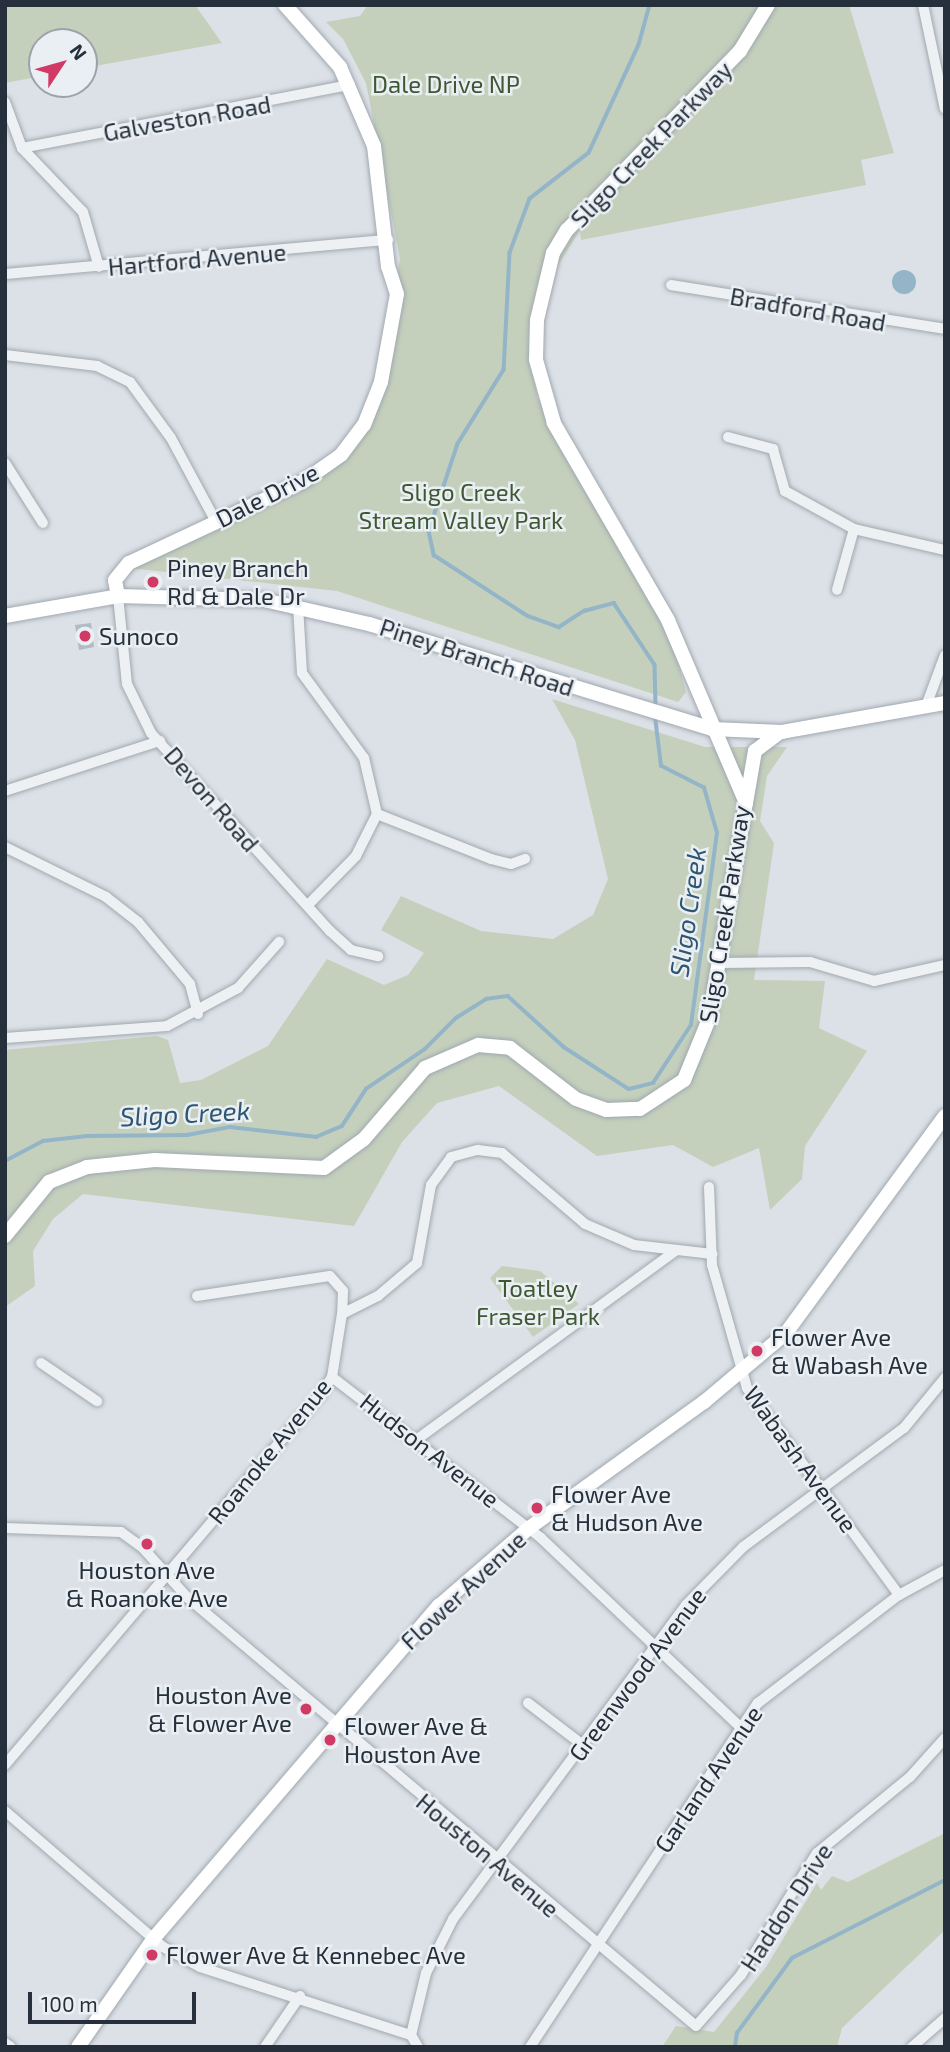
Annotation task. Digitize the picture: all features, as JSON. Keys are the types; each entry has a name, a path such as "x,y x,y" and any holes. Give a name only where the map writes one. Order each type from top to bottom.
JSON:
{"street":[{"name":"Dale Drive","path":"118,596 115,580 129,563 304,481 355,441 382,382 397,294 391,277 395,256 388,243 374,146 350,85 285,5"},
{"name":"Sligo Creek Parkway","path":"5,1236 49,1182 88,1167 155,1160 324,1168 365,1139 425,1068 478,1045 523,1055 590,1106 640,1109 684,1080 699,1054 719,963 746,803 712,729 668,620 554,423 536,360 537,320 547,272 567,230 740,51 768,5"},
{"path":"923,5 945,108"},
{"name":"Galveston Road","path":"22,148 350,85"},
{"path":"5,102 22,148 83,212 99,267"},
{"name":"Hartford Avenue","path":"5,274 388,243"},
{"name":"Bradford Road","path":"671,285 945,330"},
{"path":"7,359 97,366 130,382 171,438 216,522"},
{"path":"728,437 773,449 785,491 855,529 945,550"},
{"path":"5,463 43,523"},
{"path":"838,590 855,529"},
{"name":"Piney Branch Road","path":"5,617 118,596 183,595 298,606 676,721 712,729 782,732 945,703"},
{"name":"Devon Road","path":"118,596 127,684 160,741 351,950 378,956"},
{"path":"298,606 302,673 364,758 377,814 356,856 308,905"},
{"path":"926,706 945,655"},
{"path":"746,803 755,751 782,732"},
{"path":"5,791 160,741"},
{"path":"377,814 491,859 511,864 525,859"},
{"path":"5,847 106,897 138,922 190,984 198,1014"},
{"path":"5,1038 167,1026 198,1014 238,988 279,942"},
{"path":"719,963 810,962 874,981 945,965"},
{"name":"Flower Avenue","path":"78,2047 153,1938 334,1724 439,1606 529,1528 741,1373 813,1302 945,1116"},
{"path":"197,1296 330,1276 344,1290 342,1314 360,1309 411,1272 423,1250 437,1171 451,1157 478,1150 515,1160 585,1224 634,1245 712,1254"},
{"name":"Wabash Avenue","path":"709,1187 712,1254 741,1373 899,1595"},
{"path":"416,1440 675,1251"},
{"name":"Roanoke Avenue","path":"5,1765 332,1377 342,1314"},
{"path":"41,1363 97,1401"},
{"name":"Hudson Avenue","path":"332,1377 529,1528 741,1728"},
{"name":"Greenwood Avenue","path":"411,2035 440,1941 583,1745 723,1565 904,1428 945,1378"},
{"name":"Houston Avenue","path":"5,1528 121,1532 334,1724 594,1946 696,2026"},
{"name":"Garland Avenue","path":"530,2047 594,1946 741,1728 788,1676 899,1595 945,1570"},
{"path":"528,1703 583,1745"},
{"name":"Haddon Drive","path":"696,2026 741,1975 817,1853 910,1777 945,1738"},
{"path":"5,1811 153,1938 200,1967 300,1996 411,2035 418,2047"},
{"path":"265,2047 300,1996"},
{"path":"912,2047 945,2018"},
{"path":"5,2043 11,2047"}],"green space":[{"path":"5,5 195,5 222,43 98,65 98,28 28,28 28,79 5,83"},
{"name":"Sligo Creek Stream Valley Park","path":"368,5 849,5 894,153 861,160 866,185 581,240 580,232 603,207 594,208 552,275 537,286 530,340 537,397 672,640 686,692 678,702 337,591 130,568 302,491 344,461 373,424 400,259 366,83 343,39 326,22 360,16"},
{"path":"552,699 705,747 787,747 767,776 760,821 774,843 754,980 825,981 819,1028 867,1051 805,1146 802,1179 770,1210 759,1148 713,1167 673,1145 597,1156 499,1086 437,1103 402,1142 354,1226 83,1194 53,1219 33,1251 35,1286 5,1307 5,1050 157,1036 168,1040 180,1083 201,1080 268,1046 327,959 384,985 408,975 424,953 381,930 401,896 481,931 553,939 593,915 608,879 575,740"},
{"name":"Toatley Fraser Park","path":"502,1266 540,1271 579,1304 533,1337 490,1278"},
{"path":"945,1833 945,1930 842,2028 837,2047 662,2047 676,2026 714,2032 766,1967 817,1883 821,1890 832,1876 848,1882"}],"water":[{"path":"904,270 915,277 916,282 909,293 904,294 893,287 892,282 899,271"}],"building":[{"name":"Sunoco","path":"91,623 94,647 79,650 75,625"}],"waterway":[{"name":"Sligo Creek","path":"650,5 639,45 589,153 530,199 510,253 504,370 458,444 429,531 434,555 528,616 559,627 584,611 614,603 655,665 656,706"},
{"name":"Sligo Creek","path":"5,1161 43,1141 87,1136 187,1135 230,1127 316,1137 342,1126 366,1089 425,1049 456,1018 486,999 508,996 564,1047 629,1089 653,1083 691,1025 717,833 704,788 661,766 655,717"},
{"path":"735,2047 737,2033 792,1958 945,1880"}],"place":[{"name":"Piney Branch Rd & Dale Dr","path":"153,582"},
{"name":"Sunoco","path":"85,636"},
{"name":"Flower Ave & Wabash Ave","path":"757,1351"},
{"name":"Flower Ave & Hudson Ave","path":"537,1508"},
{"name":"Houston Ave & Roanoke Ave","path":"147,1544"},
{"name":"Houston Ave & Flower Ave","path":"306,1709"},
{"name":"Flower Ave & Houston Ave","path":"330,1740"},
{"name":"Flower Ave & Kennebec Ave","path":"152,1955"}],"park label":[{"name":"Dale Drive NP","path":"446,84"}]}
